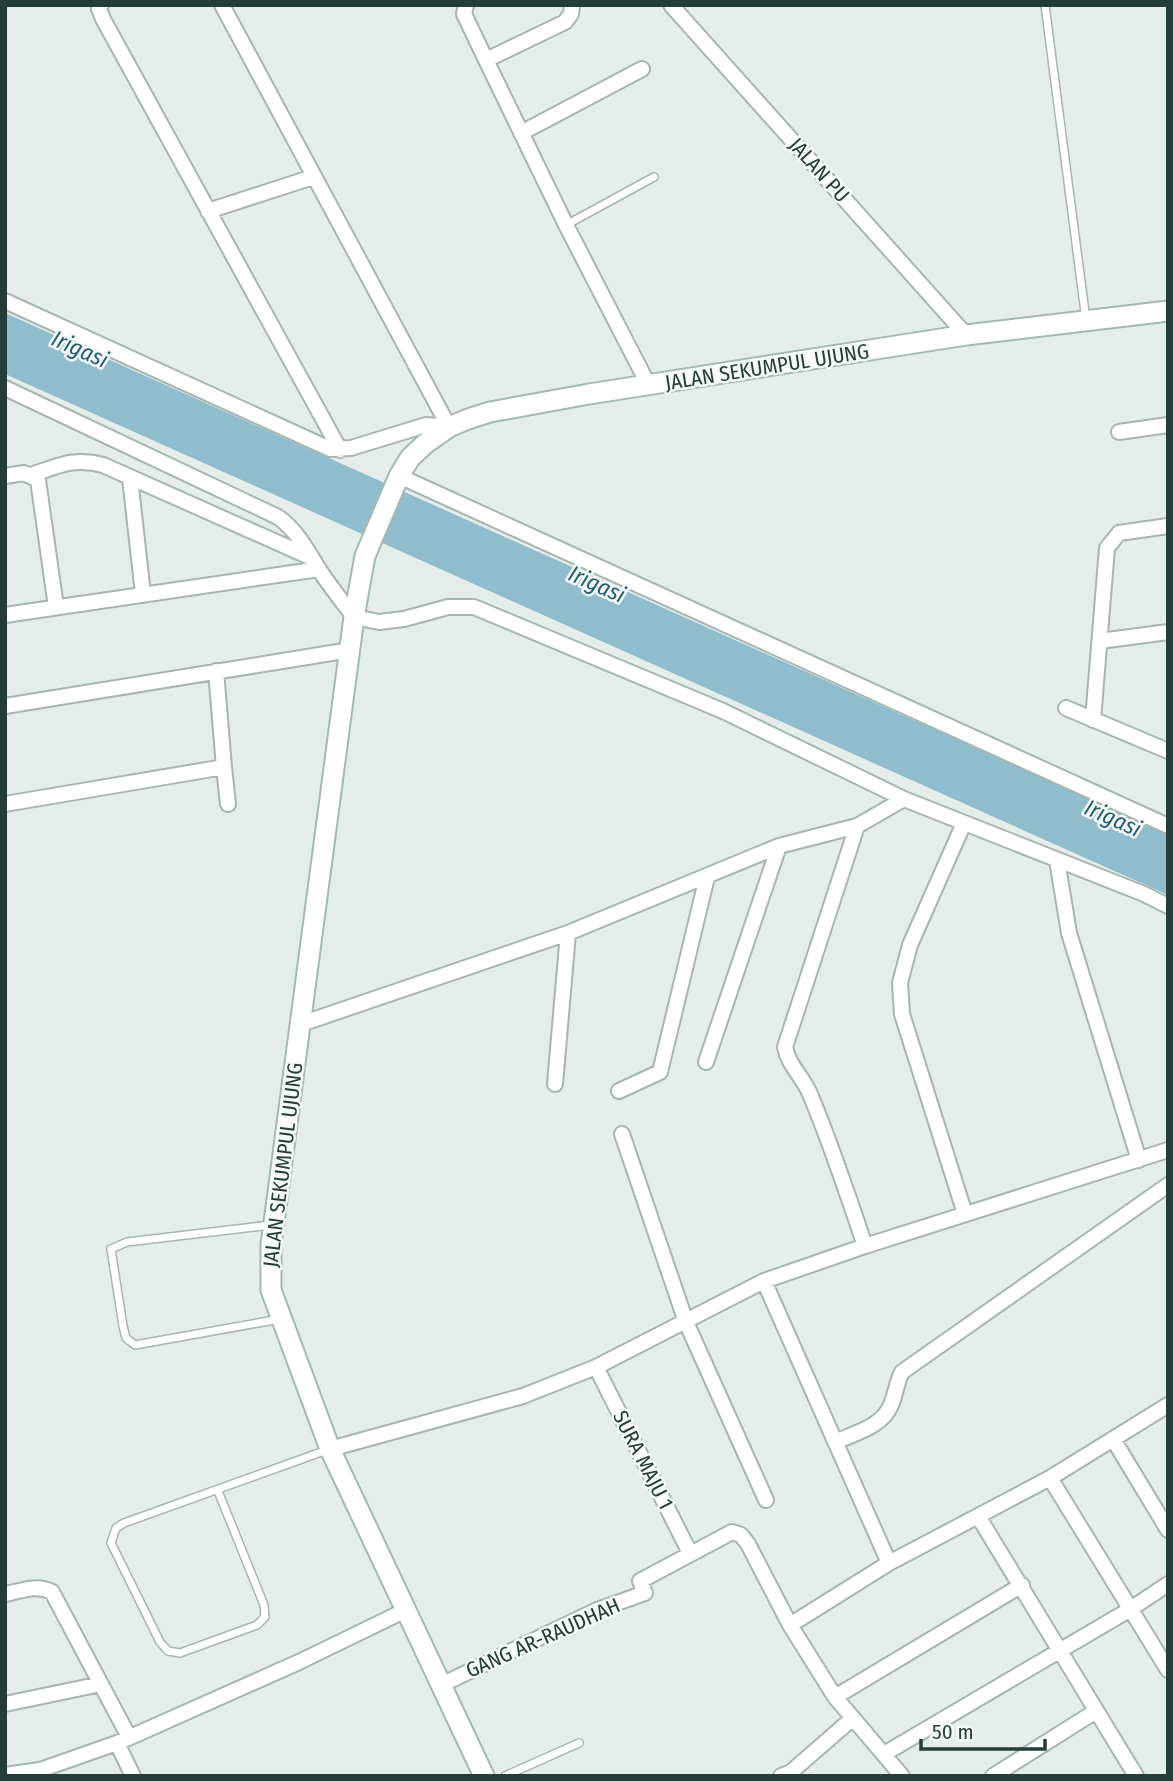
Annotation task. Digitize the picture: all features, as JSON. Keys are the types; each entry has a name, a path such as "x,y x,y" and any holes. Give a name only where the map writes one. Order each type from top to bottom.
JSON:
{"main road":[{"name":"JALAN SEKUMPUL UJUNG","path":"484,1776 330,1449 271,1290 274,1224 354,617 365,556 397,480 410,458 425,444 446,429 490,412 967,335 1168,311"}],"street":[{"path":"101,5 99,9 103,19 340,450"},
{"path":"222,5 446,429"},
{"path":"466,5 464,15 521,134 649,386"},
{"path":"486,60 565,22 571,14 572,5"},
{"name":"JALAN PU","path":"671,5 967,335"},
{"path":"521,134 642,69"},
{"path":"208,211 313,177"},
{"path":"5,302 330,449 340,450 426,425 446,429"},
{"path":"5,388 278,517 290,526 354,617 379,622 404,619 448,607 474,607 723,711 904,799 1144,894 1168,906"},
{"path":"1119,432 1168,425"},
{"path":"5,476 32,475 73,460 103,465 316,564"},
{"path":"32,475 38,480 56,607"},
{"path":"130,478 144,594"},
{"path":"397,480 1168,826"},
{"path":"1093,720 1107,548 1119,533 1168,526"},
{"path":"5,615 316,564"},
{"path":"1100,641 1168,632"},
{"path":"5,706 350,650"},
{"path":"216,671 228,804"},
{"path":"1066,708 1168,751"},
{"path":"5,804 224,767"},
{"path":"301,1024 568,933 779,846 856,826 904,799"},
{"path":"964,823 910,944 900,983 902,1014 965,1214"},
{"path":"856,826 785,1046 792,1066 808,1089 829,1140 865,1246"},
{"path":"706,1062 779,846"},
{"path":"1057,860 1069,933 1139,1160"},
{"path":"619,1091 660,1072 707,877"},
{"path":"555,1084 568,933"},
{"path":"622,1134 686,1322 766,1500"},
{"path":"330,1449 523,1396 596,1367 764,1282 865,1246 1168,1150"},
{"path":"835,1442 872,1426 885,1416 902,1372 1168,1185"},
{"path":"764,1282 889,1563"},
{"name":"SURA MAJU 1","path":"596,1367 690,1553"},
{"path":"790,1625 889,1563 1050,1478 1168,1405"},
{"path":"1113,1439 1168,1530"},
{"path":"1050,1478 1168,1670"},
{"path":"978,1516 1136,1776"},
{"path":"690,1553 732,1532 741,1535 790,1625 835,1696 902,1776"},
{"name":"GANG AR-RAUDHAH","path":"441,1685 597,1610 645,1593 640,1581 690,1553"},
{"path":"884,1754 1129,1610 1168,1584"},
{"path":"835,1696 1022,1585"},
{"path":"5,1594 36,1587 52,1592 101,1684 123,1740 133,1776"},
{"path":"5,1775 41,1773 123,1740 299,1662 406,1610"},
{"path":"5,1704 101,1684"},
{"path":"993,1776 1096,1711"},
{"path":"789,1774 853,1718"}],"lane":[{"path":"1045,5 1086,321"},
{"path":"566,225 654,177"},
{"path":"274,1224 127,1242 111,1249 126,1338 135,1345 281,1319"},
{"path":"218,1490 264,1605 265,1617 257,1625 193,1649 180,1653 168,1651 160,1642 111,1543 116,1528 124,1523 330,1449"},
{"path":"505,1776 579,1744"}],"water":[{"name":"Irigasi","path":"5,313 1168,834 1168,895 5,374"}]}
